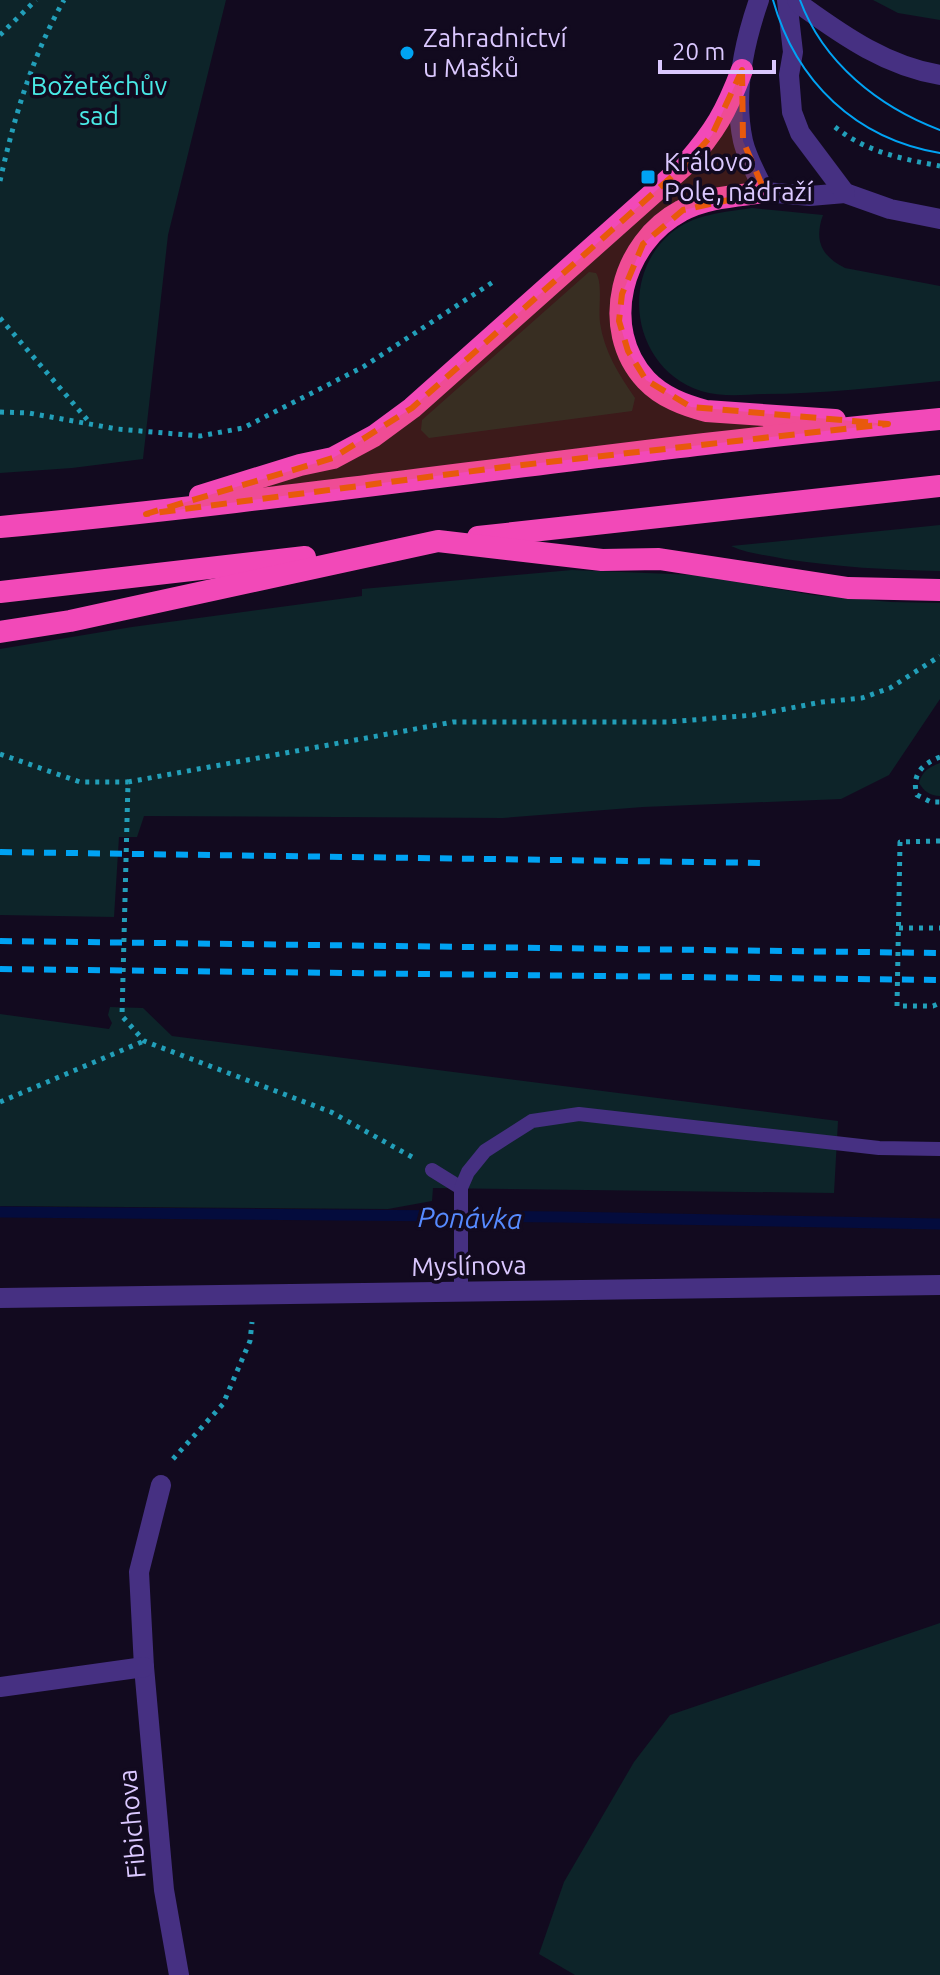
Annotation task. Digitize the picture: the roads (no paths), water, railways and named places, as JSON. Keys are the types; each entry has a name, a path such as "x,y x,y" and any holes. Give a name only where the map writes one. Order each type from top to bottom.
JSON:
{"highway":[{"path":"146,514 300,465 333,458 374,436 412,408 686,164 712,135 729,104 742,70"},
{"path":"765,192 704,202 683,210 643,244 630,265 622,294 619,321 628,351 646,380 661,392 691,407 706,411 888,424"},
{"path":"0,527 146,514 504,467 940,419"},
{"path":"0,592 940,486"},
{"path":"0,632 70,621 438,541 602,560 659,559 848,588 940,590"}],"street":[{"path":"759,0 748,33 740,105 743,141 765,192 810,196 845,193 890,209 940,219"},
{"path":"787,0 793,52 789,75 792,112 800,133 845,193"},
{"path":"797,0 863,48 908,68 940,75"},
{"name":"Myslínova","path":"0,1298 940,1285"},
{"name":"Fibichova","path":"161,1485 139,1572 144,1667 164,1890 179,1975"},
{"path":"0,1687 144,1667"}],"lane":[{"path":"461,1292 461,1188 468,1172 485,1151 532,1121 579,1114 879,1148 940,1149"},
{"path":"432,1170 461,1188"}],"waterway":[{"name":"Ponávka","path":"0,1212 940,1224"}],"tram line":[{"path":"773,0 783,30 797,57 834,102 882,135 940,153"},
{"path":"800,0 823,44 856,80 896,109 940,130"}],"railway":[{"path":"0,852 766,863"},
{"path":"0,941 940,953"},
{"path":"0,969 940,980"}],"place":[{"name":"Zahradnictví u Mašků","path":"407,53"},
{"name":"Královo Pole, nádraží","path":"648,177"}],"park label":[{"name":"Božetěchův sad","path":"99,101"}]}
